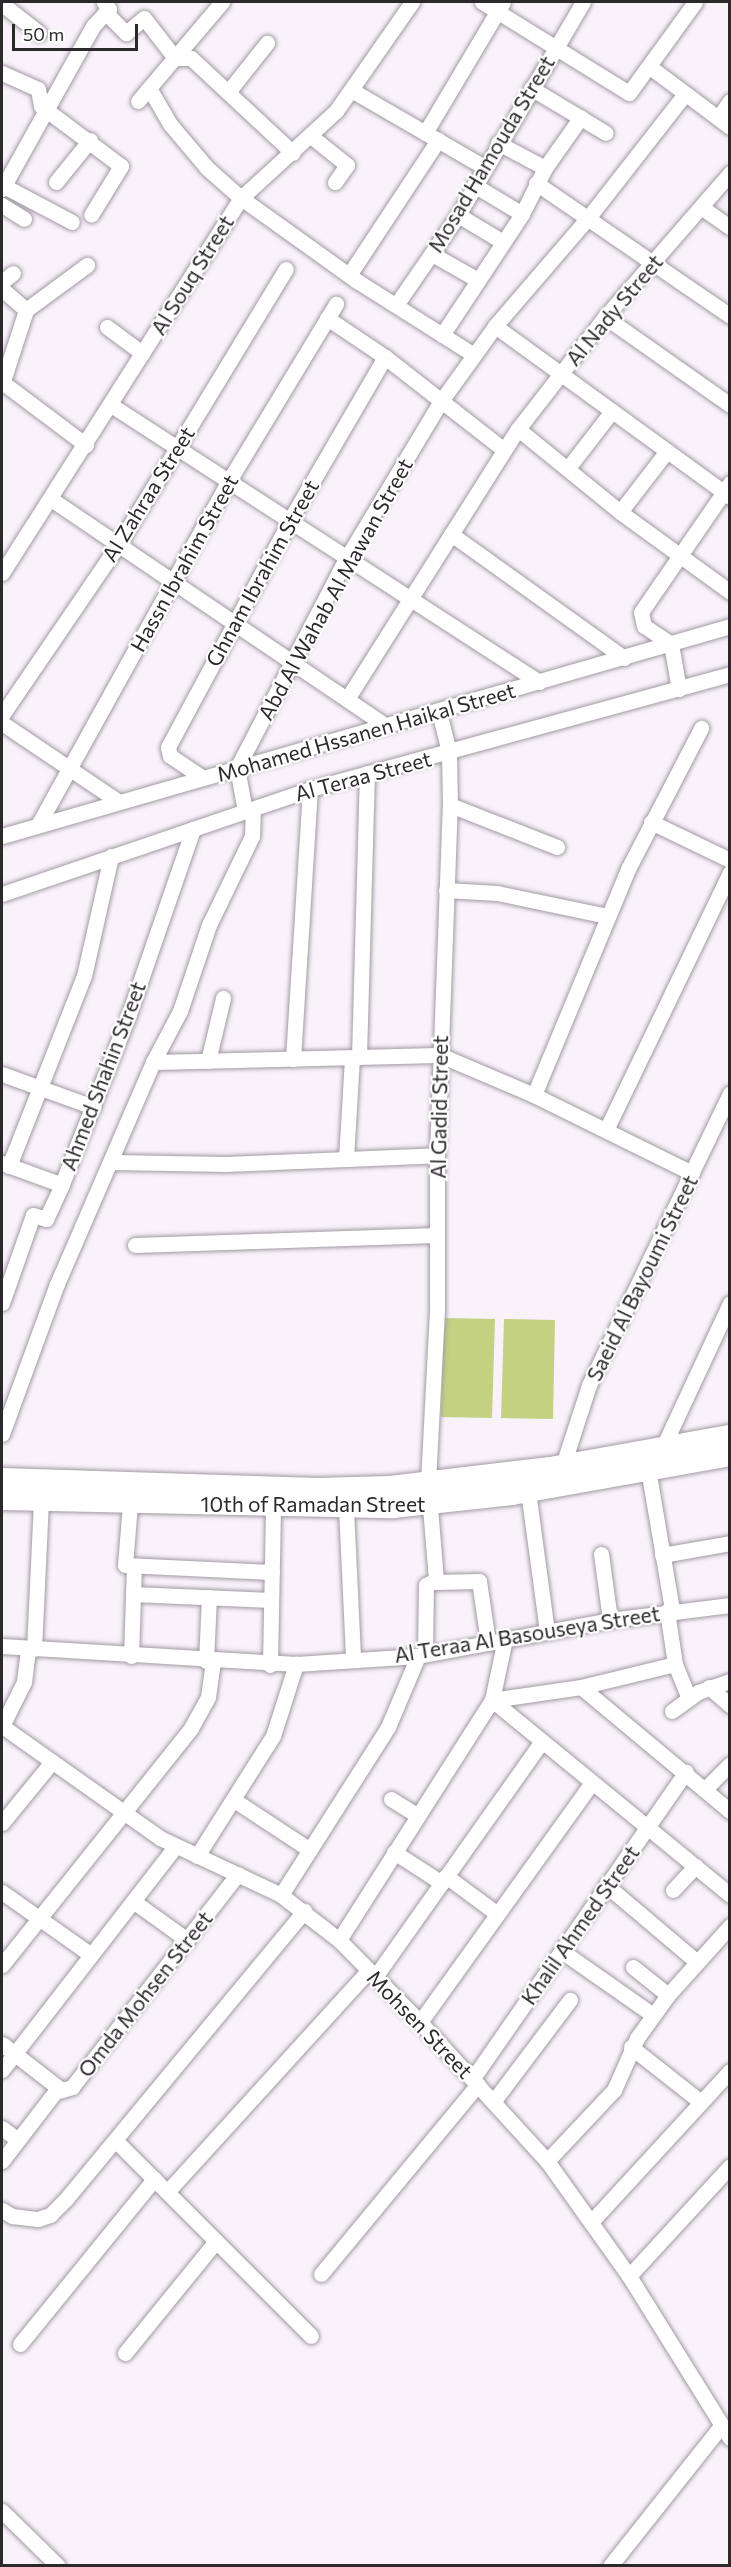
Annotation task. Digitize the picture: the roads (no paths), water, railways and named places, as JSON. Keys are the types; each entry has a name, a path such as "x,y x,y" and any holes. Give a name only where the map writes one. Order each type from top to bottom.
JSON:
{"main road":[{"name":"10th of Ramadan Street","path":"2,1479 95,1493 130,1504 346,1508 729,1436"},
{"name":"10th of Ramadan Street","path":"2,1499 41,1501 95,1493 335,1489 429,1493 528,1491 729,1455"}],"street":[{"path":"138,101 222,2"},
{"name":"Al Souq Street","path":"2,573 51,500 241,198 256,180 312,137 352,91 412,2"},
{"path":"482,2 501,7 555,47 632,92 695,2"},
{"name":"Mosad Hamouda Street","path":"396,305 458,214 498,142 583,2"},
{"path":"2,4 39,33"},
{"path":"72,222 2,186 104,7 126,33 144,18 175,58"},
{"path":"349,275 431,137 501,7"},
{"path":"228,92 267,43"},
{"path":"175,58 191,58 293,153"},
{"path":"650,67 724,123 729,101"},
{"path":"2,73 38,89 41,106 90,140 121,166 91,214"},
{"path":"149,88 170,124 207,168 241,198 349,275 474,355"},
{"path":"531,88 606,133"},
{"path":"352,91 484,167"},
{"name":"Abd Al Wahab Al Mawan Street","path":"237,768 294,663 346,559 441,401 495,326 588,218 685,94"},
{"path":"442,335 522,214 545,168 581,117"},
{"path":"312,137 347,165 335,182"},
{"path":"56,182 90,140"},
{"path":"498,142 545,168"},
{"name":"Al Nady Street","path":"347,699 518,429 605,317 654,264 729,173"},
{"path":"536,183 729,316"},
{"path":"474,185 522,214"},
{"path":"2,205 24,219"},
{"path":"701,207 729,227"},
{"path":"458,214 503,242"},
{"path":"432,254 478,280"},
{"path":"86,445 2,383 26,310 87,265"},
{"name":"Al Zahraa Street","path":"2,715 118,545 286,269"},
{"path":"2,289 26,310"},
{"name":"Hassn Ibrahim Street","path":"38,825 230,479 336,304"},
{"path":"605,317 729,405"},
{"path":"327,318 385,357 504,450"},
{"path":"495,326 667,451 727,491 640,616 644,626 671,644 679,689"},
{"path":"107,327 142,353"},
{"name":"Ghnam Ibrahim Street","path":"203,778 170,756 168,747 290,520 385,357"},
{"path":"111,405 230,479 346,559 539,682"},
{"path":"568,468 612,411"},
{"path":"518,429 620,512 682,554 729,592"},
{"path":"620,512 667,451"},
{"path":"51,500 385,725"},
{"path":"451,534 624,658"},
{"name":"Mohamed Hssanen Haikal Street","path":"2,836 385,725 439,712 729,626"},
{"name":"Al Teraa Street","path":"2,894 310,789 729,674"},
{"name":"Al Gadid Street","path":"435,1582 429,1493 440,1056 450,805 449,752 439,712"},
{"path":"2,723 119,802"},
{"path":"534,1095 607,916 651,822 701,728"},
{"path":"2,1434 53,1294 153,1062 175,1022 209,925 252,836 249,810 237,768"},
{"path":"346,1159 356,1057 367,773"},
{"path":"293,1059 310,789"},
{"path":"450,805 557,847"},
{"path":"651,822 729,860"},
{"name":"Ahmed Shahin Street","path":"3,1296 33,1215 46,1219 93,1107 193,829"},
{"path":"60,1184 5,1165 41,1088 84,976 111,856"},
{"path":"606,1130 729,872"},
{"path":"446,890 498,893 607,916"},
{"path":"208,1061 223,998"},
{"path":"153,1062 440,1056 534,1095 692,1173"},
{"path":"2,1074 93,1107"},
{"name":"Saeid Al Bayoumi Street","path":"563,1466 590,1385 729,1093"},
{"path":"111,1162 226,1164 437,1155"},
{"path":"135,1245 437,1236"},
{"path":"662,1449 729,1303"},
{"path":"648,1469 662,1555 675,1664 688,1698"},
{"path":"528,1491 547,1632"},
{"path":"2,1726 22,1689 31,1649 41,1501"},
{"path":"130,1504 125,1565 272,1572"},
{"path":"270,1665 273,1506"},
{"path":"346,1508 353,1659"},
{"path":"662,1555 729,1543"},
{"path":"601,1554 610,1620"},
{"path":"131,1656 135,1567"},
{"path":"281,1895 388,1727 422,1655 426,1585 435,1582 479,1581 488,1642"},
{"path":"134,1594 271,1600"},
{"path":"2,1965 40,1920 201,1713 212,1679 209,1661 209,1597"},
{"name":"Al Teraa Al Basouseya Street","path":"2,1646 270,1665 296,1664 422,1655 505,1638 669,1610 729,1605"},
{"path":"339,1940 492,1700 505,1638"},
{"path":"197,1856 273,1736 296,1664"},
{"path":"492,1700 581,1687 675,1664"},
{"path":"672,1712 688,1698 709,1687 729,1682"},
{"path":"581,1687 686,1772 729,1811"},
{"path":"709,1687 729,1705"},
{"path":"492,1700 729,1895"},
{"name":"Mohsen Street","path":"2,1726 175,1847 281,1895 339,1940 420,2022 548,2161 628,2276 725,2432"},
{"path":"167,2192 372,1974 444,1879 542,1741"},
{"path":"2,1823 52,1762"},
{"path":"705,1790 729,1764"},
{"name":"Khalil Ahmed Street","path":"321,2274 475,2081 686,1772"},
{"path":"420,2022 496,1913 592,1783"},
{"path":"392,1799 417,1815"},
{"path":"234,1800 310,1850"},
{"path":"2,2070 175,1847"},
{"path":"394,1852 444,1879 496,1913"},
{"path":"673,1890 694,1866"},
{"name":"Omda Mohsen Street","path":"2,2161 60,2089 72,2087 238,1874"},
{"path":"606,1886 696,1961"},
{"path":"2,1892 91,1955"},
{"path":"133,1901 187,1940"},
{"path":"2,2210 25,2219 50,2215 116,2140 304,1911"},
{"path":"548,2161 614,2090 631,2048 653,2015 696,1961 729,1926"},
{"path":"563,1952 653,2015"},
{"path":"633,1967 668,1995"},
{"path":"494,2102 570,2000"},
{"path":"2,2044 60,2089"},
{"path":"631,2048 701,2102"},
{"path":"591,2222 729,2071"},
{"path":"2,2128 18,2140"},
{"path":"116,2140 311,2336"},
{"path":"628,2276 729,2166"},
{"path":"20,2344 154,2179"},
{"path":"125,2353 216,2241"},
{"path":"610,2565 725,2432"},
{"path":"2,2511 58,2565"}]}
